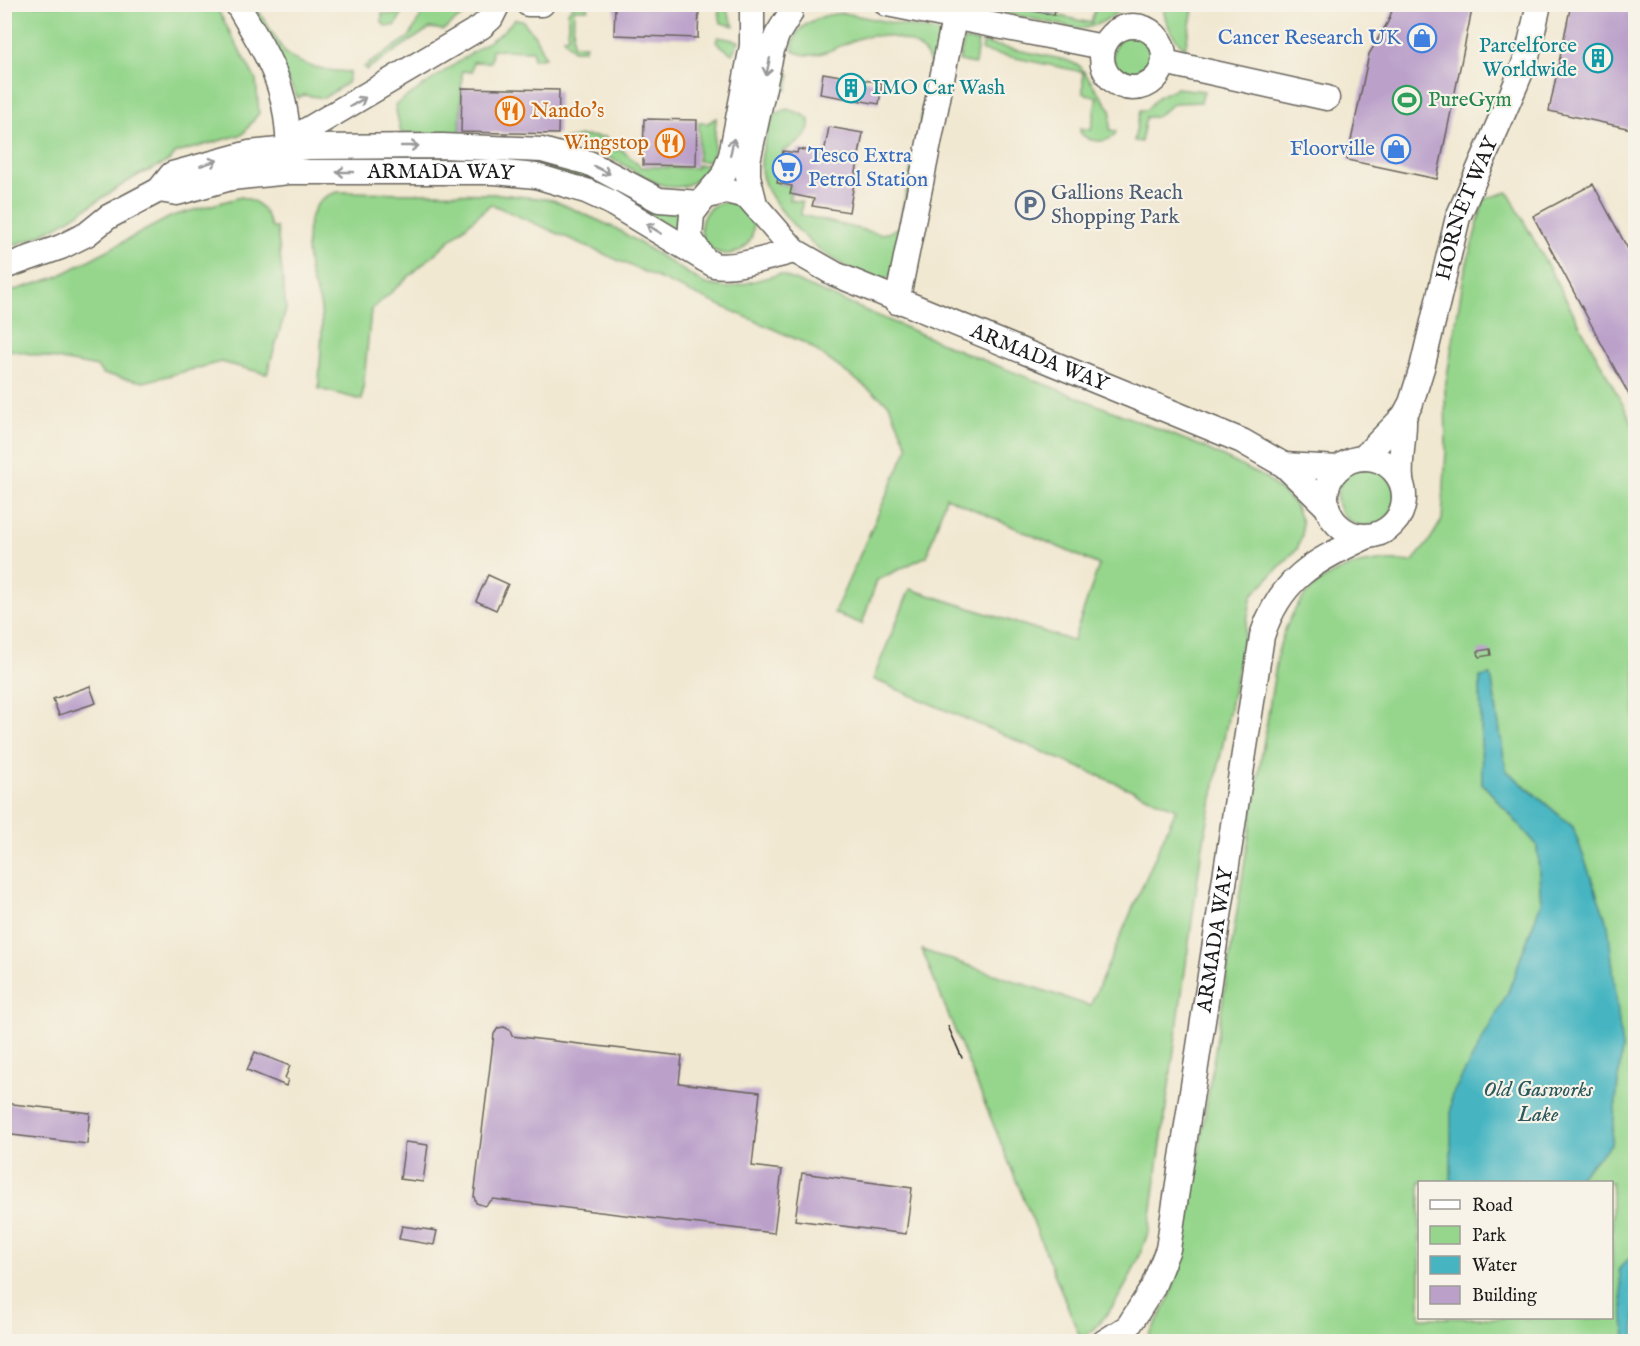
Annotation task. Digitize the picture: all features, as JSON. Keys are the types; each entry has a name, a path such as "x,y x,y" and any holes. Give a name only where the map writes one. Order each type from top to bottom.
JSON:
{"street":[{"path":"237,4 275,69 282,89 289,154 481,27 491,18 498,4"},
{"path":"528,4 542,4"},
{"path":"887,4 955,11 1103,47"},
{"name":"HORNET WAY","path":"1364,458 1404,416 1422,368 1458,217 1523,66 1539,4"},
{"path":"704,259 695,250 689,232 692,214 723,176 730,155 752,46 751,6 770,16 796,9"},
{"path":"748,261 759,249 765,234 748,176 748,161 772,50 777,35 796,9"},
{"path":"897,302 955,11"},
{"path":"1141,26 1157,36 1162,44 1164,62 1155,79 1147,85 1129,88 1120,86 1107,74 1103,65 1103,47 1107,39 1122,27 1141,26"},
{"path":"1164,62 1327,98"},
{"name":"ARMADA WAY","path":"4,267 61,247 87,234 130,204 159,190 172,174 219,159 442,146 542,150 589,163 659,200 702,200 726,191 747,196 795,251 835,274 897,302 1242,441 1284,465 1345,531 1366,537"},
{"name":"ARMADA WAY","path":"289,154 536,176 586,190 704,259 726,267 795,251"},
{"name":"HORNET WAY","path":"1401,480 1399,457 1405,430 1404,416"},
{"path":"1364,458 1378,460 1392,468 1401,480"},
{"name":"ARMADA WAY","path":"1315,562 1328,511 1327,486 1339,468 1350,461 1364,458"},
{"name":"ARMADA WAY","path":"1284,465 1339,468"},
{"name":"ARMADA WAY","path":"1104,1341 1127,1334 1152,1289 1168,1250 1262,636 1280,596 1315,562 1366,537 1387,531 1400,517 1405,498 1401,480"}],"green space":[{"path":"4,5 215,5 256,80 259,113 243,134 176,153 164,164 137,176 41,235 5,247"},
{"path":"245,5 255,5 285,53 299,62 316,67 350,72 347,83 324,98 304,95 298,98"},
{"path":"397,5 406,5 396,25 386,27 382,22 382,13 395,15"},
{"path":"427,5 477,5 443,30 430,28 366,70 364,67 409,37"},
{"path":"573,5 588,5 588,9 574,9 573,45 586,45 584,50 573,50 563,38 568,37 568,12"},
{"path":"718,5 724,5 734,26 721,23"},
{"path":"997,5 1010,5 1091,23 1095,9 1100,9 1101,5 1125,5 1104,21 1079,29 1001,12"},
{"path":"1163,5 1194,5 1185,49 1170,28"},
{"path":"844,13 942,33 892,275 879,283 835,260 811,243 789,220 769,193 761,169 763,148 773,115 787,109 802,114 809,120 808,131 798,143 783,151 777,183 792,186 789,200 802,202 801,215 880,234 888,233 899,227 931,69 929,59 915,45 884,36 864,37 820,54 802,54 793,51 797,34 803,27 818,18"},
{"path":"515,19 522,20 535,36 545,57 533,59 533,51 492,50 491,62 473,62 472,72 462,71 460,135 401,133 395,105 501,33"},
{"path":"1134,34 1142,35 1149,40 1154,47 1154,63 1149,70 1142,75 1134,76 1126,75 1119,70 1114,63 1113,55 1114,47 1119,40 1126,35"},
{"path":"718,37 739,41 732,54 716,42"},
{"path":"964,40 978,42 975,64 959,61"},
{"path":"983,43 1066,60 1080,66 1111,110 1110,130 1116,131 1114,136 1110,139 1096,141 1080,132 1080,128 1091,130 1097,97 1083,93 1083,72 982,51"},
{"path":"777,69 790,74 787,90 774,93"},
{"path":"1176,88 1204,91 1201,102 1175,103 1155,117 1146,117 1141,142 1134,141 1140,110 1146,110 1159,96"},
{"path":"716,118 713,161 698,161 699,123 708,123"},
{"path":"580,136 606,137 611,144 611,150 622,150 641,167 697,168 697,165 711,165 698,178 686,185 674,187 662,185 611,158 563,140"},
{"path":"509,156 555,164 591,175 678,212 674,230 593,184 357,163 358,157"},
{"path":"338,192 499,194 553,200 617,229 705,284 728,288 780,274 963,352 1201,446 1266,478 1294,503 1302,522 1302,536 1297,549 1252,595 1201,856 1149,1230 1123,1290 1104,1317 1081,1339 922,950 1090,1006 1176,809 873,679 910,589 1073,641 1099,565 946,497 927,556 877,580 862,624 834,613 908,447 889,404 807,344 491,204 371,310 362,400 319,389 322,319 310,274 307,237 312,214 318,204 326,197"},
{"path":"1508,192 1635,427 1635,1341 1225,1342 1215,1336 1213,1341 1145,1342 1167,1304 1181,1265 1278,652 1296,608 1309,591 1325,578 1343,569 1364,563 1412,562 1428,543 1442,520 1446,451 1445,388 1464,275 1484,199","holes":["1491,675 1506,770 1573,827 1622,1048 1611,1144 1575,1181 1613,1181 1613,1319 1418,1319 1418,1181 1451,1181 1508,992 1541,903 1537,845 1482,783 1480,678"]},
{"path":"241,197 258,204 272,228 277,228 286,309 267,374 221,362 144,382 103,374 97,367 5,349 5,293 57,277 172,216"},
{"path":"727,202 737,204 745,210 751,218 753,228 751,238 745,246 737,252 727,254 717,252 709,246 703,238 701,228 703,218 709,210 717,204"},
{"path":"1366,468 1382,473 1390,481 1395,497 1390,513 1382,521 1366,526 1350,521 1342,513 1337,497 1342,481 1350,473"}],"water":[{"name":"Old Gasworks Lake","path":"1491,675 1506,770 1573,827 1608,925 1622,1048 1611,1144 1575,1181 1451,1181 1451,1097 1508,992 1541,903 1537,845 1482,783 1480,677"},
{"path":"1635,1253 1635,1341 1630,1341 1626,1338 1619,1268"}],"building":[{"path":"615,4 699,4 698,38 614,35"},
{"path":"1017,4 1056,4 1054,15 1016,7"},
{"name":"Parcelforce Worldwide","path":"1571,4 1636,4 1636,130 1549,111"},
{"path":"1394,5 1473,5 1437,179 1347,160 1369,54 1388,22"},
{"name":"IMO Car Wash","path":"823,73 882,83 879,104 820,94"},
{"name":"Nando's","path":"462,88 559,90 558,134 461,132"},
{"name":"Wingstop","path":"644,119 697,120 696,166 643,165"},
{"path":"829,127 863,133 849,212 812,206 814,199 790,194 792,186 777,183 783,151 797,153 798,149 824,153"},
{"path":"1593,184 1636,264 1636,408 1533,216"},
{"path":"488,575 508,584 496,610 476,601"},
{"path":"1490,649 1491,655 1479,657 1478,651"},
{"path":"90,686 96,703 59,715 53,699"},
{"path":"504,1027 510,1030 512,1036 682,1056 679,1083 760,1092 752,1166 782,1170 774,1233 493,1199 485,1206 476,1203 474,1197 494,1034 498,1028"},
{"path":"255,1052 290,1066 285,1078 288,1080 286,1086 247,1070"},
{"path":"4,1103 90,1113 87,1144 4,1134"},
{"path":"405,1142 428,1145 423,1182 400,1179"},
{"path":"802,1173 912,1188 906,1234 795,1220"},
{"path":"402,1226 437,1231 434,1245 399,1239"}],"tram line":[{"path":"948,1026 962,1058"}],"place":[{"name":"Cancer Research UK","path":"1422,38"},
{"name":"Parcelforce Worldwide","path":"1598,58"},
{"name":"IMO Car Wash","path":"851,88"},
{"name":"PureGym","path":"1407,100"},
{"name":"Nando's","path":"510,111"},
{"name":"Wingstop","path":"670,143"},
{"name":"Floorville","path":"1396,149"},
{"name":"Tesco Extra Petrol Station","path":"787,168"},
{"name":"Gallions Reach Shopping Park","path":"1030,205"}]}
